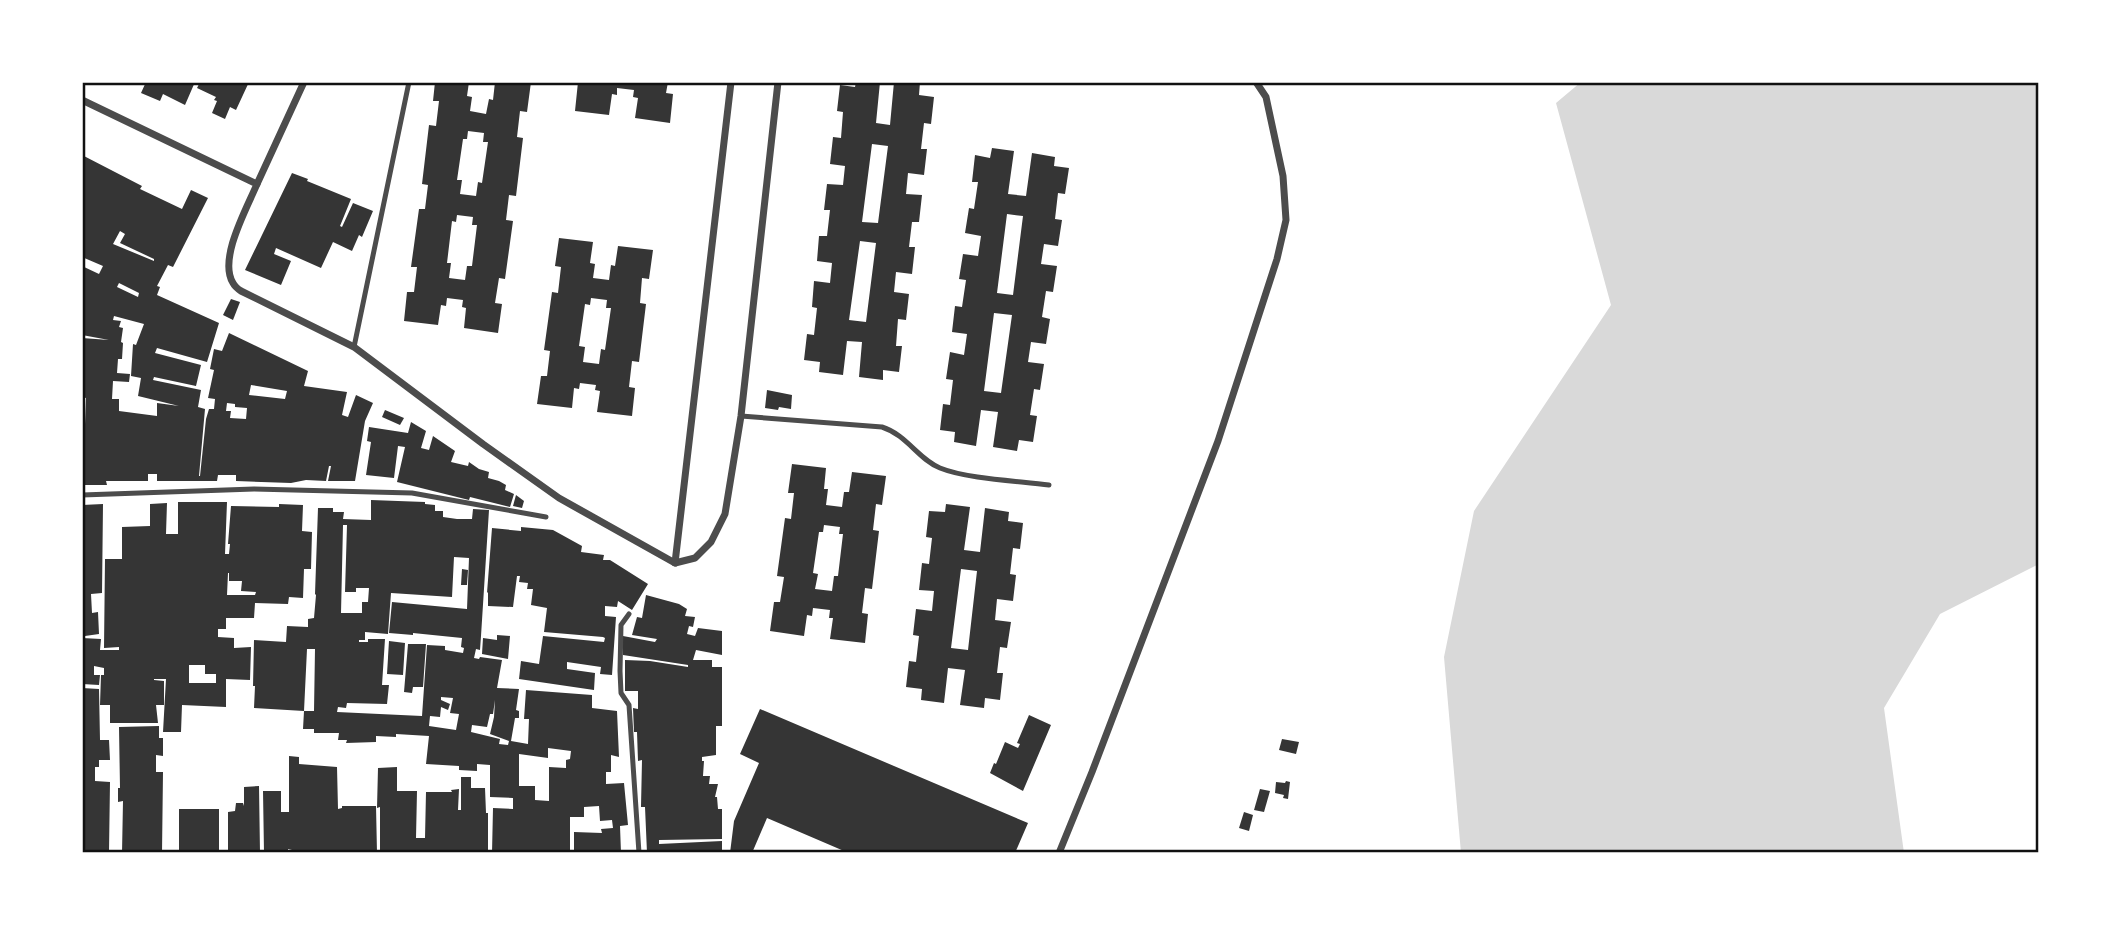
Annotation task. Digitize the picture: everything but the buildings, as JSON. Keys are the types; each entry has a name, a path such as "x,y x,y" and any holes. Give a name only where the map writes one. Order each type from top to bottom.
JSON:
{"street":[{"path":"304,82 233,242 229,257 232,282 241,291 354,347 559,498 674,563 695,558 710,542 725,514 741,416 778,82"},
{"path":"674,563 730,82"},
{"path":"1059,853 1217,441 1277,259 1286,220 1283,176 1266,97 1256,82"},
{"path":"82,100 257,184"}],"lane":[{"path":"354,347 409,82"},
{"path":"741,416 882,427 896,433 938,467 960,473 1049,485"},
{"path":"82,495 254,489 412,493 546,517"},
{"path":"629,614 621,625 620,671 621,693 629,705 639,853"}],"shaded area":[{"path":"1581,82 2039,82 2039,564 1940,614 1884,708 1904,853 1461,853 1444,657 1474,511 1611,305 1556,103"}]}
